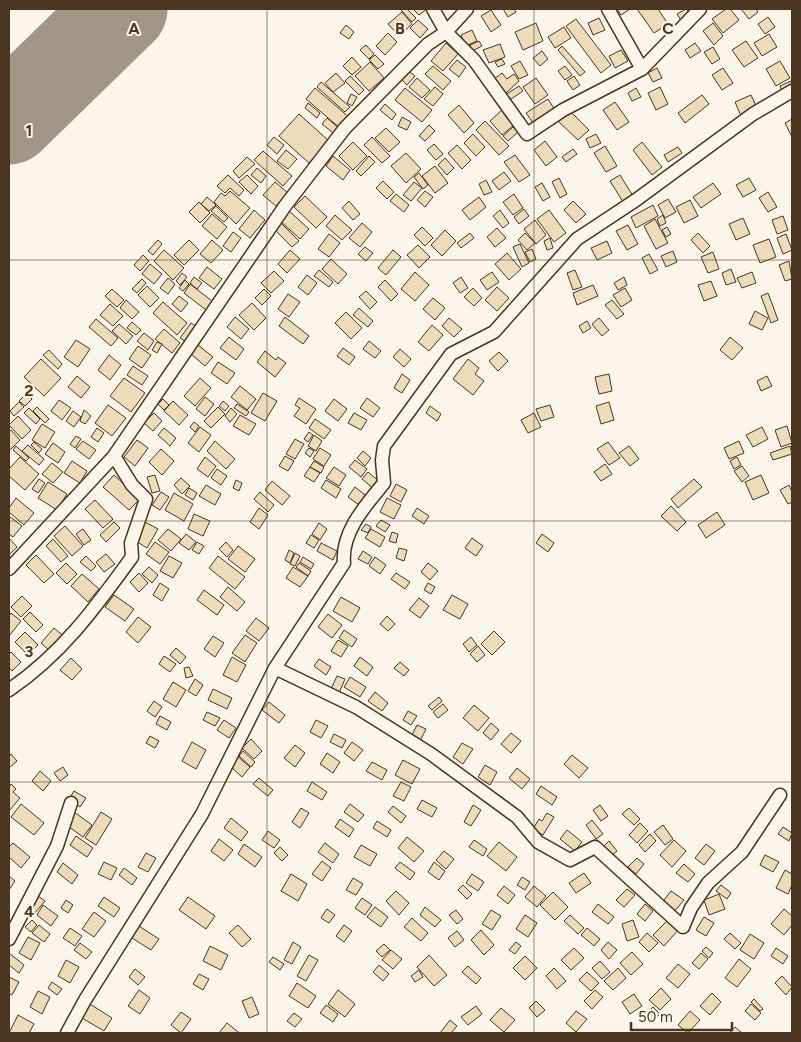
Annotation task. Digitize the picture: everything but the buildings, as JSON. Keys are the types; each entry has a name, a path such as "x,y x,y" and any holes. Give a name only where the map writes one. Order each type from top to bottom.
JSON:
{"street":[{"path":"434,9 446,32 474,60 527,134 563,110 642,69 700,9"},
{"path":"9,569 114,456 285,206 345,128 428,44 446,32 467,9"},
{"path":"608,9 642,69"},
{"path":"67,1033 85,1000 202,814 275,668 344,562 343,551 358,513 384,483 382,460 384,446 451,354 494,332 577,239 636,200 753,114 792,91"},
{"path":"9,690 28,677 62,648 132,557 131,543 146,499 132,486 114,456"},
{"path":"275,668 356,707 431,754 517,818 538,842 570,860 595,847 683,927 691,908 708,883 742,852 780,795"},
{"path":"9,939 57,846 71,803"}],"runway":[{"path":"9,119 122,9"}]}
